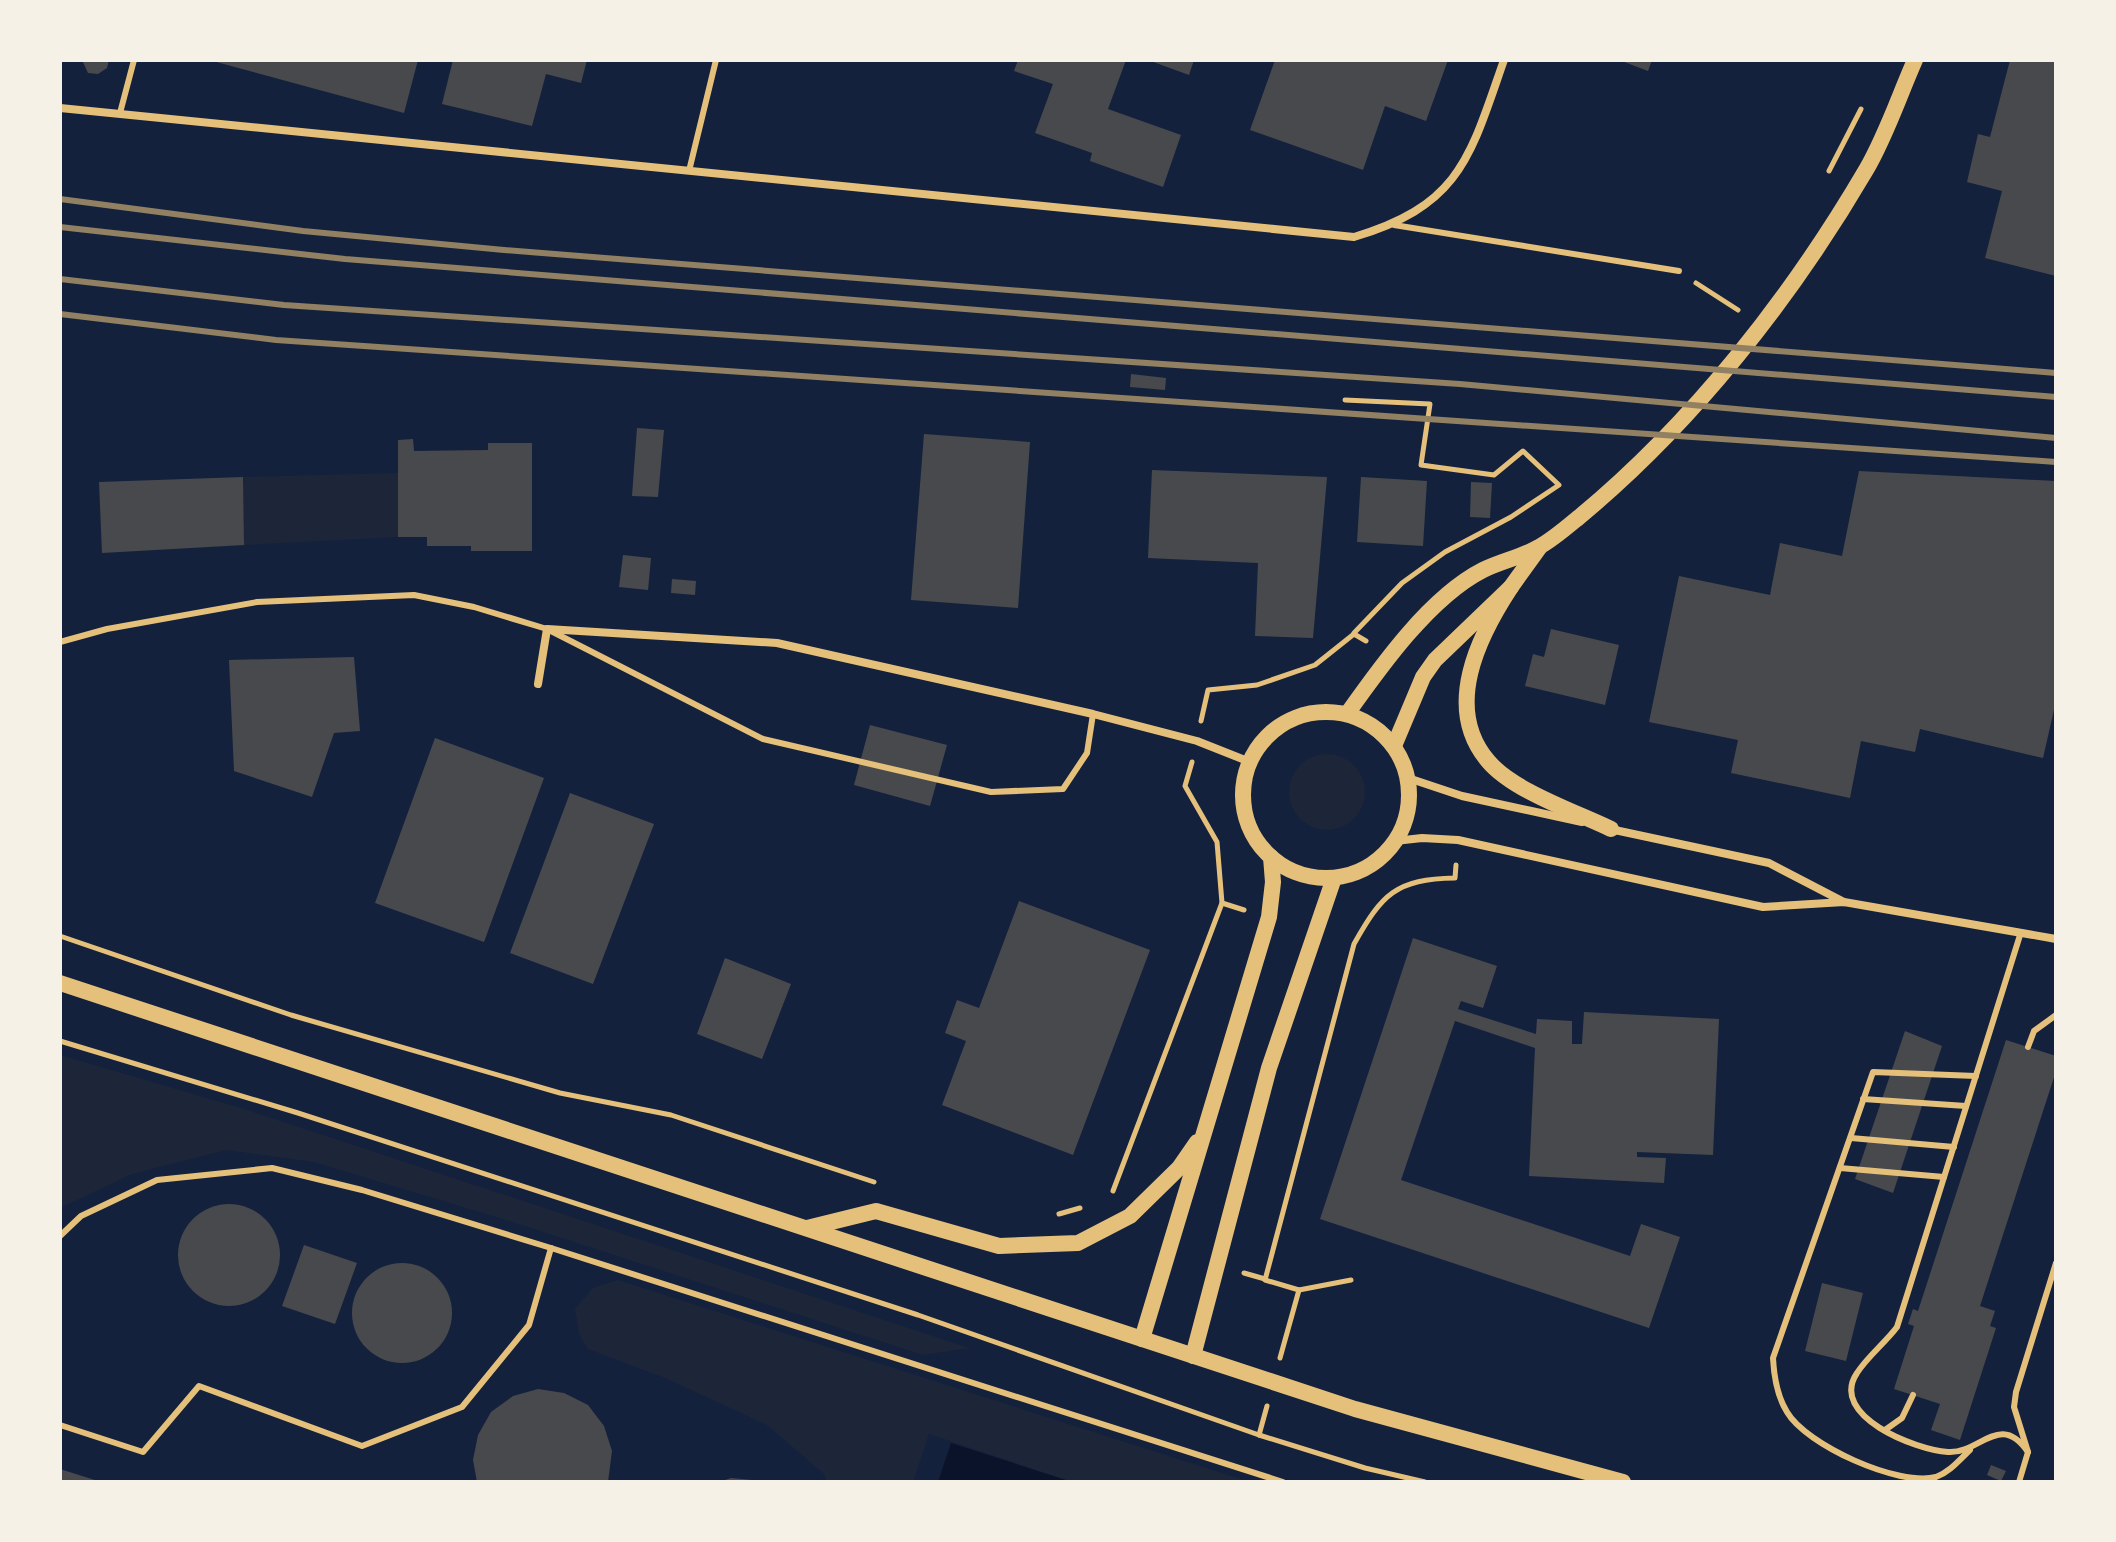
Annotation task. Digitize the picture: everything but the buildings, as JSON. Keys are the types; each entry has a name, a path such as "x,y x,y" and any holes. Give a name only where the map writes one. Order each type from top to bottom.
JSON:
{"main road":[{"path":"1347,714 1389,656 1440,603 1481,571 1539,547 1578,518 1655,447 1763,320 1815,252 1867,167 1915,60"},
{"path":"1539,547 1511,587 1473,663 1467,688 1466,715 1472,737 1489,763 1514,782 1611,829"},
{"path":"1394,746 1423,677 1435,660 1511,587"},
{"path":"1323,711 1347,714 1381,732 1394,746 1408,778 1405,822 1395,841 1369,866 1334,878 1311,877 1289,870 1271,857 1248,823 1244,782 1250,762 1262,742 1279,726 1300,715 1323,711"},
{"path":"1142,1339 1269,917 1273,882 1271,857"},
{"path":"1193,1356 1269,1068 1334,878"},
{"path":"60,983 1355,1409 1623,1482"},
{"path":"806,1228 876,1211 999,1246 1078,1243 1130,1216 1179,1168 1204,1132"}],"street":[{"path":"60,108 1354,237 1394,225 1441,195 1472,152 1504,60"},
{"path":"538,684 547,629 777,643 1093,714 1197,741 1250,762"},
{"path":"1408,778 1462,796 1769,863 1844,902"},
{"path":"1395,841 1422,838 1458,840 1763,907 1844,902 2056,939"}],"lane":[{"path":"120,113 134,60"},
{"path":"689,171 716,60"},
{"path":"1394,225 1679,271"},
{"path":"60,642 107,629 257,602 414,595 474,607 547,629 763,739 991,792 1063,789 1087,753 1093,714"},
{"path":"1970,1450 1937,1450 1885,1430 1860,1415 1850,1397 1856,1373 1897,1327 2021,932"},
{"path":"2028,1047 2034,1031 2056,1015"},
{"path":"1976,1076 1873,1072 1773,1358 1778,1393 1787,1412 1808,1436 1901,1478 1918,1480 1939,1476 1988,1435 2013,1437 2028,1452"},
{"path":"1863,1099 1966,1106"},
{"path":"1851,1138 1954,1147"},
{"path":"60,1236 81,1216 157,1180 272,1168 362,1190 551,1248 1283,1482"},
{"path":"1840,1168 1944,1177"},
{"path":"60,1425 143,1452 199,1386 362,1446 462,1407 529,1325 551,1248"},
{"path":"2019,1482 2028,1452 2014,1407 2018,1384 2056,1263"},
{"path":"1885,1430 1902,1418 1913,1395"}],"path":[{"path":"1824,181 1866,99"},
{"path":"1679,271 1737,310 1746,297"},
{"path":"1345,400 1430,404 1421,465 1494,475 1523,451 1559,485"},
{"path":"60,936 291,1015 560,1093 671,1115 889,1187"},
{"path":"60,1041 298,1113 918,1315 1259,1435 1365,1468 1425,1482"},
{"path":"1101,1197 1113,1192"},
{"path":"1054,1215 1089,1203"},
{"path":"1299,1290 1351,1280"}],"shaded area":[{"path":"398,473 398,537 244,545 243,477"},
{"path":"1320,754 1334,754 1348,760 1359,771 1365,792 1362,807 1354,819 1334,830 1320,830 1306,824 1295,813 1289,799 1289,785 1295,771 1306,760"},
{"path":"60,1055 241,1108 969,1348 923,1355 503,1219 314,1162 226,1150 132,1174 60,1208"},
{"path":"618,1280 1250,1482 1072,1482 929,1434 913,1482 827,1482 824,1474 767,1425 665,1378 588,1349 579,1334 575,1309 593,1288"},
{"path":"951,1443 1072,1482 938,1482"}],"railway":[{"path":"60,199 303,231 504,250 2056,373"},
{"path":"60,227 345,259 2056,397"},
{"path":"60,279 284,305 1460,384 2056,438"},
{"path":"60,314 276,340 2056,462"}]}
